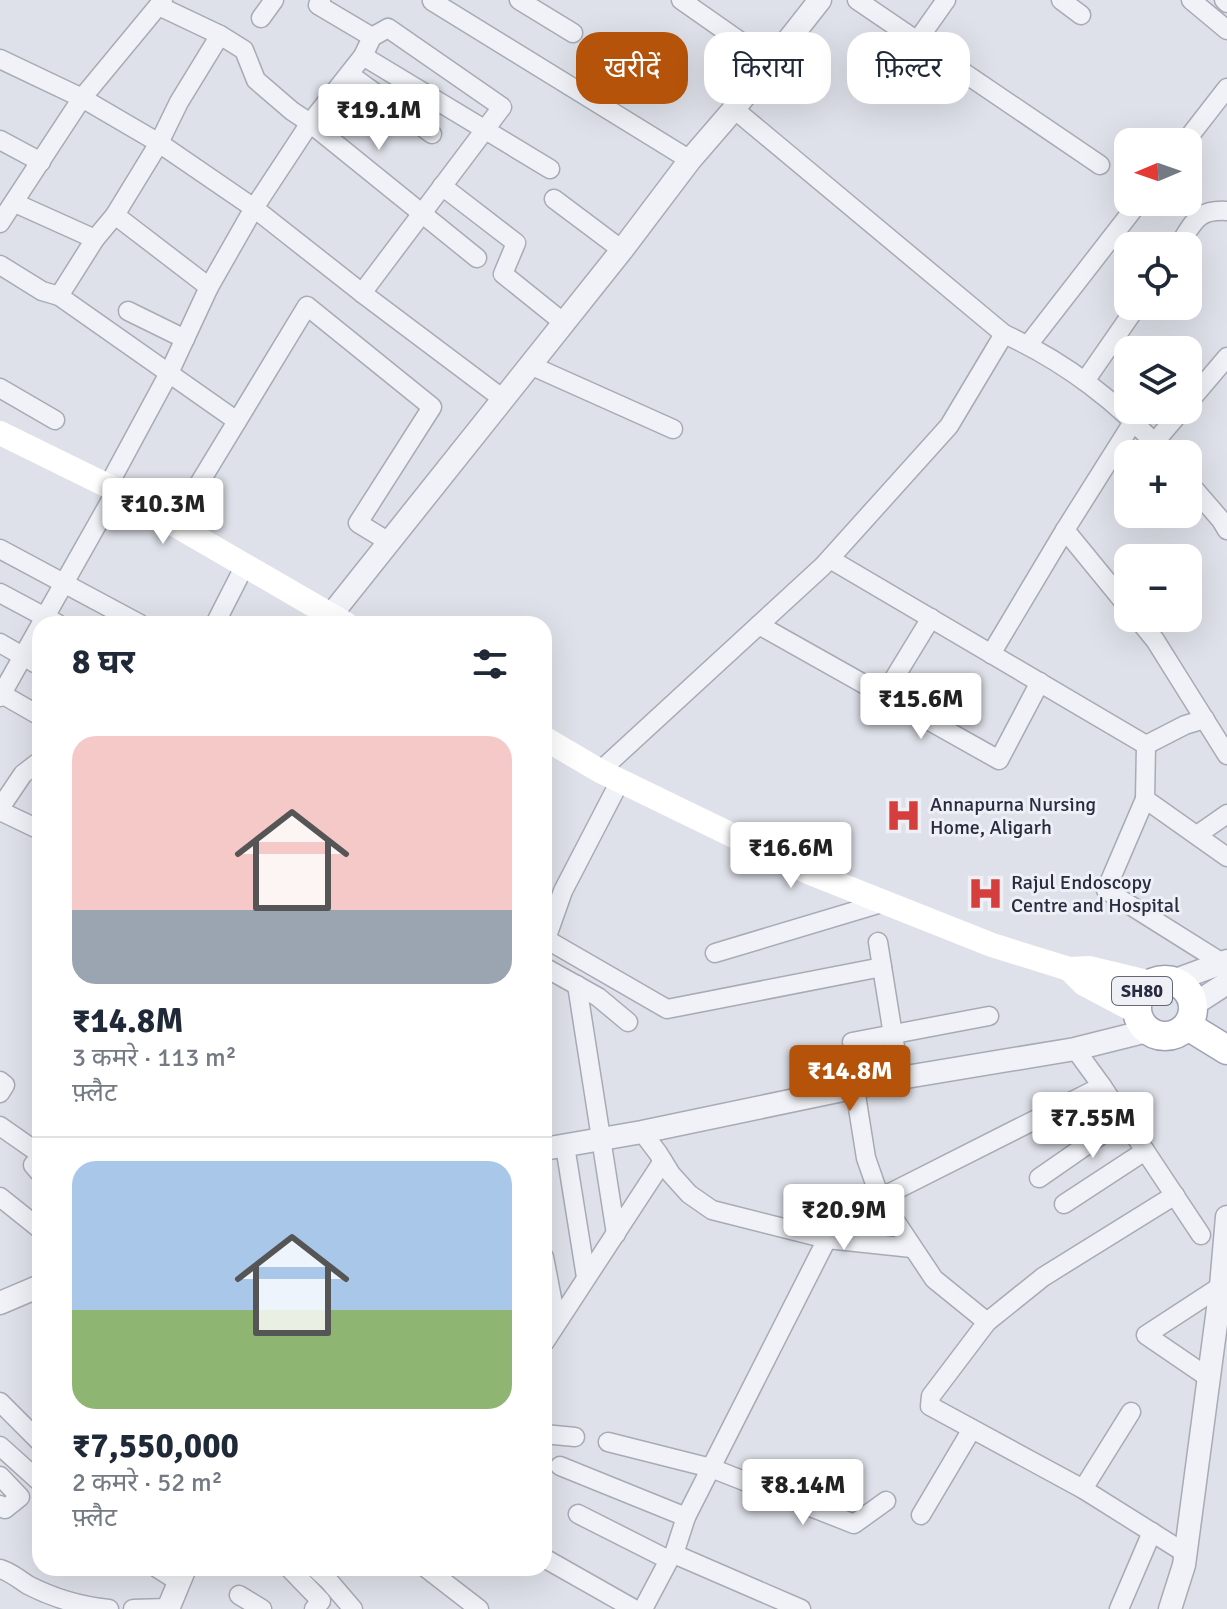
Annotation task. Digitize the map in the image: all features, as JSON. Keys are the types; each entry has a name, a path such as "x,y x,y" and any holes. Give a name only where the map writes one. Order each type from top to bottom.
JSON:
{"main road":[{"path":"0,433 112,489 245,565 326,616"},
{"path":"552,749 808,872 992,945 1069,969 1089,968 1162,982"},
{"path":"1069,969 1084,984 1142,1022"},
{"name":"SH80","path":"1162,982 1183,986 1190,994 1191,1015 1179,1033 1168,1037 1158,1036 1142,1022 1137,1001 1142,991 1162,982"},
{"name":"SH80","path":"1191,1015 1227,1050"}],"street":[{"path":"261,18 274,0"},
{"path":"321,0 318,5 372,37"},
{"path":"519,0 573,33"},
{"path":"681,0 727,32"},
{"path":"795,32 820,0"},
{"path":"857,0 904,32"},
{"path":"923,32 946,0"},
{"path":"1061,0 1081,15"},
{"path":"1191,0 1227,30"},
{"path":"432,1 690,160"},
{"path":"95,239 5,215 82,98 161,3 244,50 256,80 477,258"},
{"path":"49,616 209,287 254,208 310,123 363,56 372,37 388,28 502,107 362,293"},
{"path":"59,296 95,239 115,215 220,35"},
{"path":"363,56 550,169"},
{"path":"0,59 82,98 159,143 254,208 503,399"},
{"path":"349,74 432,134"},
{"path":"970,77 1100,165"},
{"path":"1196,128 1227,88"},
{"path":"337,616 389,542 690,160 738,104"},
{"path":"734,109 1004,334 1028,345 1085,381 1114,406"},
{"path":"0,140 41,162"},
{"path":"442,186 516,243 503,274 564,323"},
{"path":"554,199 622,250"},
{"path":"1188,232 1199,216 1213,210 1227,211"},
{"path":"115,215 209,287"},
{"path":"1028,345 1128,216"},
{"path":"0,265 42,291 59,296 237,421"},
{"path":"174,525 307,306 432,407 358,523 389,542"},
{"path":"128,311 185,339"},
{"path":"1085,381 1127,320"},
{"path":"552,920 610,776 759,625 830,559 949,426 1004,334"},
{"path":"1202,386 1227,357"},
{"path":"530,365 673,429"},
{"path":"0,388 55,420"},
{"path":"991,654 1132,424"},
{"path":"1135,424 1151,440"},
{"path":"1202,496 1223,518"},
{"path":"1065,530 1114,590"},
{"path":"0,549 125,616"},
{"path":"830,559 1146,745"},
{"path":"219,616 245,565"},
{"path":"0,593 35,616"},
{"path":"884,695 931,618"},
{"path":"759,625 999,760 1040,682"},
{"path":"1148,632 1227,755"},
{"path":"0,643 32,661"},
{"path":"32,643 1,694 32,711"},
{"path":"1146,745 1185,725 1205,719"},
{"path":"1146,745 1145,799 1106,890 1226,968"},
{"path":"32,767 23,774 0,809 32,826"},
{"path":"1145,799 1227,857"},
{"path":"1197,835 1227,814"},
{"path":"715,953 885,902"},
{"path":"552,942 667,1009 882,967"},
{"path":"878,942 900,1078"},
{"path":"1162,982 1226,968"},
{"path":"1191,1015 1226,968"},
{"path":"552,971 598,997 628,1022"},
{"path":"577,985 616,1234"},
{"path":"852,1042 989,1016"},
{"path":"586,1277 555,1148 900,1078 1075,1049 1142,1022"},
{"path":"1075,1049 1201,1235"},
{"path":"0,1081 5,1085 0,1093"},
{"path":"880,1198 1102,1086"},
{"path":"855,1089 866,1158 880,1198 934,1279 987,1322"},
{"path":"1039,1178 1124,1119"},
{"path":"0,1126 32,1150"},
{"path":"642,1132 671,1174 689,1194 712,1210 827,1239 912,1248"},
{"path":"1064,1204 1145,1151"},
{"path":"552,1330 663,1161"},
{"path":"1175,1195 1043,1277 987,1322 931,1396 930,1406 1083,1489 1185,1553"},
{"path":"0,1197 32,1223"},
{"path":"1170,1609 1184,1565 1221,1286 1227,1217"},
{"path":"643,1609 672,1557 686,1517 827,1239"},
{"path":"1209,1378 1146,1335 1221,1286"},
{"path":"0,1303 32,1289"},
{"path":"552,1299 555,1325"},
{"path":"0,1402 32,1434"},
{"path":"1083,1489 1131,1412"},
{"path":"921,1515 972,1429"},
{"path":"552,1435 575,1437"},
{"path":"608,1442 711,1468 854,1524 886,1501"},
{"path":"0,1446 32,1475"},
{"path":"560,1466 686,1517"},
{"path":"0,1476 20,1497 5,1509 0,1505"},
{"path":"578,1514 672,1557 801,1609"},
{"path":"1119,1609 1152,1532"},
{"path":"552,1563 634,1609"},
{"path":"0,1569 67,1602 109,1609"},
{"path":"133,1609 168,1608 182,1576"},
{"path":"297,1576 321,1601 314,1609"},
{"path":"324,1576 353,1609"},
{"path":"434,1576 459,1603 479,1609"},
{"path":"752,1609 760,1591"},
{"path":"239,1595 262,1609"}],"place":[{"name":"Annapurna Nursing Home, Aligarh","path":"904,816"},
{"name":"Rajul Endoscopy Centre and Hospital","path":"985,894"}]}
